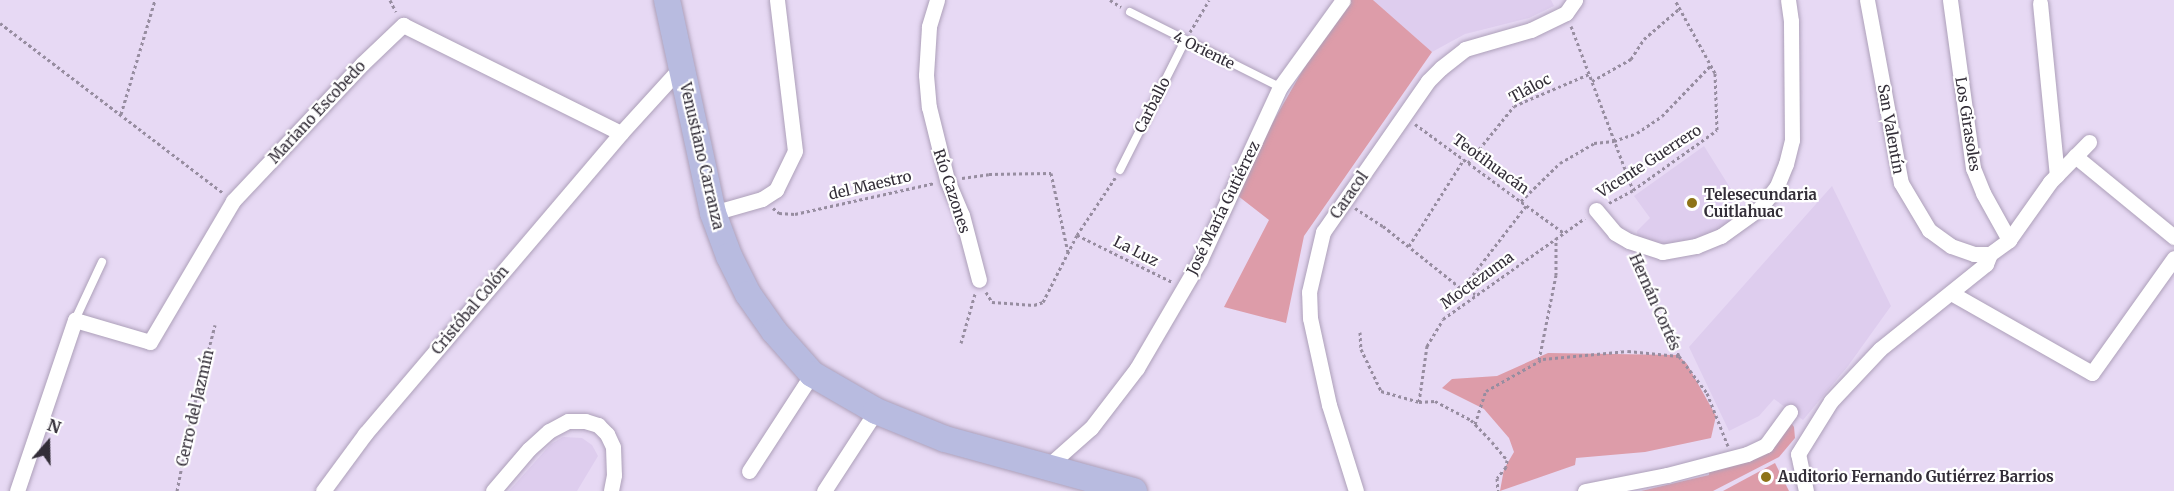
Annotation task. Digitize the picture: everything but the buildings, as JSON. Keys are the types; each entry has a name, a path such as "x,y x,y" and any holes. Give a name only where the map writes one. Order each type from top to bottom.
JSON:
{"main road":[{"name":"Venustiano Carranza","path":"667,0 713,213 729,256 748,294 774,331 812,374 876,411 945,439 1134,491"}],"street":[{"path":"713,213 762,199 776,190 795,151 777,0"},
{"name":"Río Cazones","path":"937,0 929,27 926,75 934,133 947,180 962,214 979,280"},
{"name":"José María Gutiérrez","path":"1048,466 1091,428 1137,368 1200,260 1280,87 1343,0"},
{"path":"1596,210 1615,233 1629,241 1662,252 1696,246 1720,236 1760,207 1777,186 1792,140 1791,21 1788,0"},
{"name":"Los Girasoles","path":"1950,0 1973,168 1983,193 2009,240"},
{"name":"San Valentín","path":"1868,3 1901,183 1929,230 1951,246 1974,254 1990,254"},
{"path":"2040,3 2057,175"},
{"name":"Caracol","path":"1356,491 1329,405 1310,318 1309,292 1323,232 1428,81 1465,49 1531,30 1565,7"},
{"name":"Mariano Escobedo","path":"75,320 150,342 233,201 362,64 403,25 621,133"},
{"name":"Cristóbal Colón","path":"323,491 364,434 621,133 681,67"},
{"path":"1806,491 1798,454 1831,401 1880,349 1986,264 1990,254 2009,240 2057,175 2089,142"},
{"path":"2075,156 2174,237"},
{"path":"1951,293 2092,373 2174,258"},
{"path":"17,491 75,320"},
{"path":"749,471 812,374"},
{"path":"824,491 876,411"},
{"path":"1585,491 1667,475 1733,458 1766,445 1790,412"},
{"path":"493,491 528,449 549,431 568,421 585,421 598,426 607,434 613,447 614,475 611,491"}],"lane":[{"name":"4 Oriente","path":"1130,12 1280,87"},
{"name":"Carballo","path":"1120,170 1185,41"},
{"path":"75,320 102,262"}],"path":[{"path":"121,114 154,0"},
{"path":"1185,41 1209,0"},
{"name":"Vicente Guerrero","path":"1596,210 1633,190 1718,130 1715,73 1675,0"},
{"path":"1565,7 1633,190"},
{"path":"1592,81 1631,59 1644,39 1680,8"},
{"path":"0,23 233,201"},
{"path":"1521,201 1560,163 1594,143 1614,141 1637,133 1662,116 1711,65"},
{"name":"Tláloc","path":"1468,163 1514,106 1589,73"},
{"name":"Teotihuacán","path":"1404,115 1564,233"},
{"path":"1409,246 1464,159"},
{"path":"979,280 992,302 1034,305 1043,302 1077,235 1120,170"},
{"name":"del Maestro","path":"762,199 779,213 795,214 947,180 989,174 1051,173 1068,252"},
{"path":"1345,201 1409,246 1462,290 1475,294"},
{"path":"1462,290 1526,206"},
{"name":"Moctezuma","path":"1419,402 1427,346 1443,319 1596,210"},
{"name":"La Luz","path":"1077,235 1184,288"},
{"path":"1539,360 1556,274 1556,238"},
{"name":"Hernán Cortés","path":"1629,241 1679,356 1707,393 1733,458"},
{"path":"961,344 979,280"},
{"name":"Cerro del Jazmín","path":"177,491 192,414 215,325"},
{"path":"1360,332 1361,349 1381,391 1419,402 1435,401 1475,424 1507,460 1506,467 1497,478 1498,491"},
{"path":"1475,424 1486,391 1539,360 1580,353 1628,351 1679,356"}],"shaded area":[{"path":"1348,0 1373,0 1432,52 1304,236 1286,323 1224,307 1269,220 1233,192 1336,12"},
{"path":"1373,0 1551,0 1554,6 1529,18 1465,34 1432,52"},
{"path":"1704,146 1744,210 1734,221 1682,248 1655,248 1638,239 1637,231 1650,218 1634,196"},
{"path":"1832,186 1891,306 1848,366 1803,420 1774,399 1759,416 1729,431 1689,347"},
{"path":"1548,353 1678,355 1687,364 1716,416 1711,438 1645,452 1576,458 1575,465 1500,491 1504,469 1514,452 1509,438 1484,409 1442,388 1452,379 1497,376"},
{"path":"1790,421 1794,427 1795,438 1779,457 1713,491 1641,491 1709,475 1709,464 1765,443"},
{"path":"563,437 582,438 592,445 598,456 577,491 509,491 551,444"},
{"name":"Auditorio Fernando Gutiérrez Barrios","path":"1775,463 1789,491 1723,491"}],"place":[{"name":"Telesecundaria Cuitlahuac","path":"1692,203"},
{"name":"Auditorio Fernando Gutiérrez Barrios","path":"1766,477"}]}
